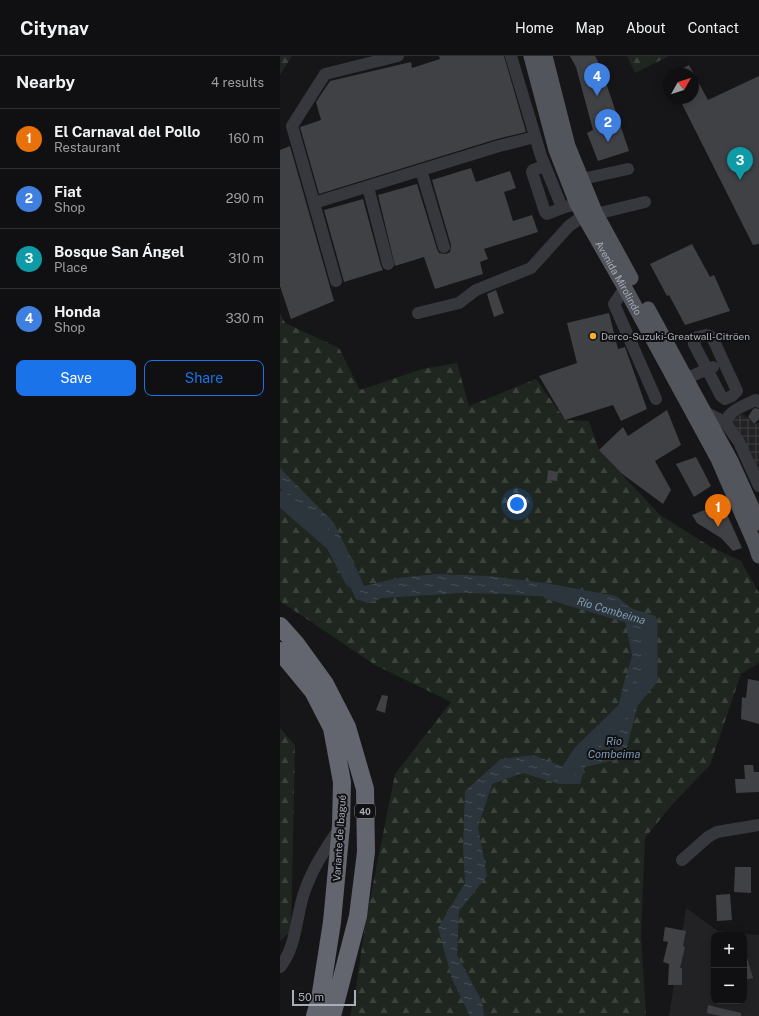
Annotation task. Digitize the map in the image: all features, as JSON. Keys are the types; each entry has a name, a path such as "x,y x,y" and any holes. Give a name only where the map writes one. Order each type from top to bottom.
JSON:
{"highway":[{"name":"40","path":"280,626 296,644 325,684 347,727 364,790 366,852 358,916 332,1016"},
{"name":"Variante de Ibagué","path":"280,651 313,691 332,728 342,782 341,826 332,922 320,999 315,1016"}],"main road":[{"name":"Avenida Mirolindo","path":"531,56 556,150 580,210 625,288 718,459 759,556"},
{"name":"Avenida Mirolindo","path":"545,56 568,146 582,179 580,210 687,378 731,461 759,523"}],"street":[{"path":"336,281 292,126 325,74 398,56"},
{"path":"511,56 543,161 561,205 580,210"},
{"path":"314,203 500,146 535,137"},
{"path":"556,150 532,172 544,212 547,214 645,202"},
{"path":"582,179 628,169"},
{"path":"421,170 444,247"},
{"path":"368,187 388,264"},
{"path":"418,313 459,303 476,290 531,268 569,226 580,210"},
{"path":"625,288 614,304 656,399"},
{"path":"706,335 710,336 713,339 724,363 737,391 726,400 720,396 694,344 694,340 697,337 706,335"},
{"path":"687,378 724,363"},
{"path":"725,422 730,413 748,403 756,400 759,402"},
{"path":"705,412 725,422 739,442 759,486"},
{"path":"682,860 708,837 717,832 759,824"},
{"path":"280,967 284,963 292,942 304,891 326,846 341,826"}],"shaded area":[{"path":"743,414 754,424 759,423 759,476 730,420"},
{"path":"686,908 718,931 728,932 711,932 711,1004 747,1004 747,934 759,935 759,1016 669,1016"}],"green space":[{"path":"280,56 292,56 280,75"},
{"path":"627,56 669,56 635,73"},
{"path":"280,313 285,323 339,348 360,390 422,369 457,363 469,406 536,379 565,420 589,421 599,450 660,515 711,547 741,561 759,593 759,663 741,674 710,765 670,807 645,838 641,935 646,1016 350,1016 355,994 366,919 395,774 451,702 375,665 280,601"},
{"path":"280,728 295,745 291,931 280,941"}],"water":[{"name":"Rio Combeima","path":"280,468 334,523 364,586 398,578 436,574 488,576 545,583 616,596 643,617 657,659 638,704 624,758 585,767 580,784 558,784 523,773 492,784 478,827 487,876 459,911 457,955 482,1001 484,1016 470,1016 452,979 438,928 465,883 463,846 465,791 501,759 534,755 566,768 613,731 623,686 632,656 625,620 586,599 462,593 382,598 368,603 356,599 347,580 340,552 303,528 293,501 280,488"}],"building":[{"path":"439,56 504,56 526,132 497,139 319,194 300,127 321,120 316,102 330,81 411,62 412,68 440,59"},
{"path":"570,56 595,56 600,65 629,151 598,161 587,133 593,130 576,67"},
{"path":"689,65 691,68 684,68"},
{"path":"759,76 759,244 753,245 682,104 699,104 699,83 708,100"},
{"path":"290,146 334,301 291,319 280,286 280,150"},
{"path":"471,168 476,182 510,171 516,188 504,192 513,221 532,215 538,232 484,249 488,259 480,262 483,274 435,289 424,257 395,266 378,195 417,184 437,249 439,253 446,254 450,252 451,245 432,180"},
{"path":"363,199 383,270 344,282 324,210"},
{"path":"692,244 710,277 714,275 730,311 685,325 650,264"},
{"path":"496,290 504,313 494,317 487,294"},
{"path":"609,313 618,349 625,347 647,409 621,421 613,405 565,420 539,376 577,363 567,323"},
{"path":"755,408 759,409 759,419 754,424 748,417"},
{"path":"667,410 681,445 655,461 671,490 663,504 621,473 599,450 623,427 628,436"},
{"path":"696,457 711,486 694,497 676,464"},
{"path":"548,470 558,472 557,481 547,480"},
{"path":"722,503 742,548 733,551 721,538 697,523 692,515"},
{"path":"748,679 759,681 759,724 741,719 742,697 746,698"},
{"path":"382,695 388,696 385,713 376,710"},
{"path":"744,765 753,765 754,772 759,772 759,792 736,793 735,779 745,779"},
{"path":"735,867 751,867 751,893 734,892"},
{"path":"730,894 732,920 717,921 716,895"},
{"path":"665,927 686,931 683,946 685,947 680,968 682,968 682,985 668,985 669,964 663,962 668,942 663,941"},
{"path":"747,957 753,978 747,979"},
{"path":"708,1005 741,1013 741,1016 721,1016 707,1013"}],"waterway":[{"name":"Río Combeima","path":"280,498 333,544 352,580"},
{"name":"Río Combeima","path":"549,592 650,622 650,679 626,708 581,752 565,776 563,776"}],"place":[{"name":"Honda","path":"597,96"},
{"name":"Fiat","path":"608,142"},
{"name":"Bosque San Ángel","path":"740,180"},
{"name":"Derco-Suzuki-Greatwall-Citröen","path":"593,336"},
{"name":"El Carnaval del Pollo","path":"718,527"}]}
